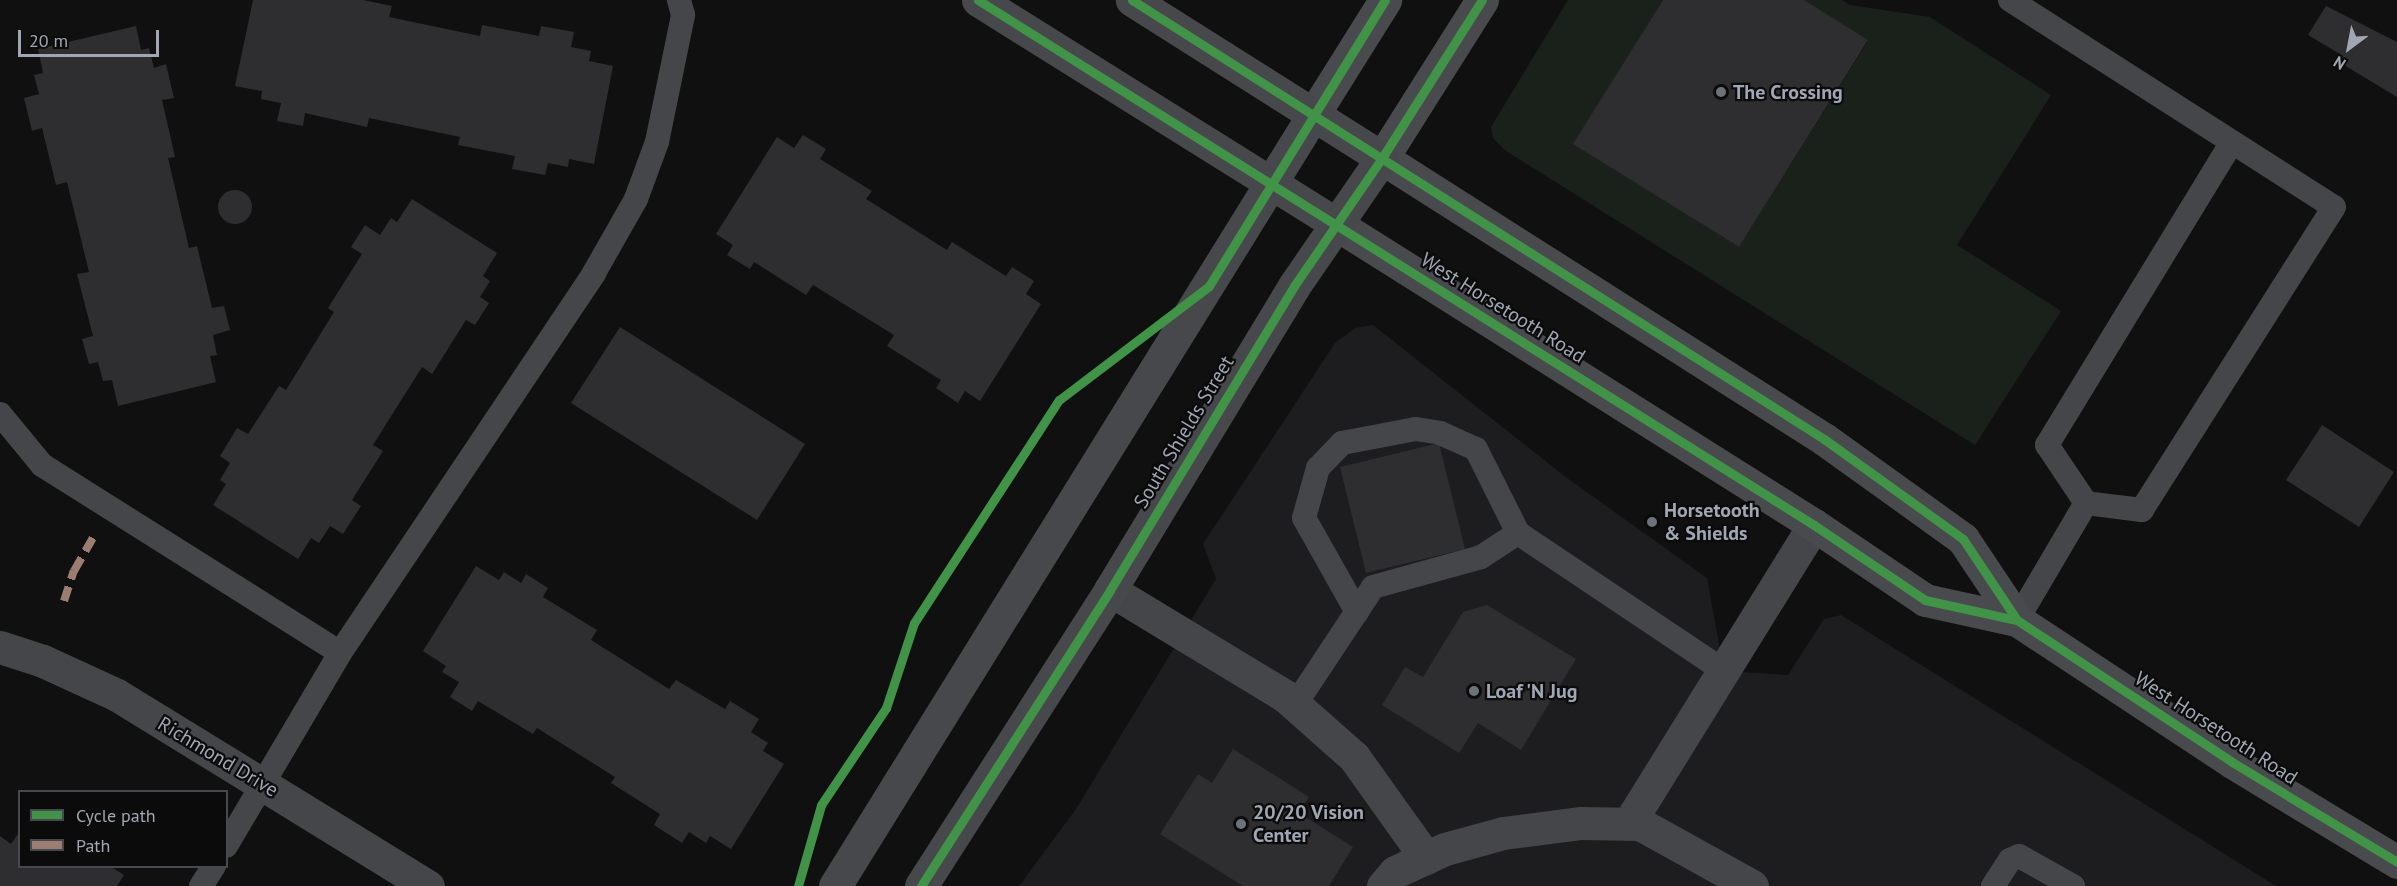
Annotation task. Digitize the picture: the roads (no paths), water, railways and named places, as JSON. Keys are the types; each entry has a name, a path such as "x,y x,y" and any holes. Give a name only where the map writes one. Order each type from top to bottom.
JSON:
{"main road":[{"name":"West Horsetooth Road","path":"978,0 1814,525 1925,600 2017,620 2232,762 2397,862"},
{"name":"West Horsetooth Road","path":"1132,0 1824,439 1963,539 2017,620"},
{"path":"835,886 1272,186 1313,115 1385,0"},
{"name":"South Shields Street","path":"921,886 1110,590 1294,286 1382,159 1482,0"}],"street":[{"path":"1629,823 1814,525"},
{"path":"1110,590 1235,663 1295,705 1354,757 1425,858"},
{"name":"Richmond Drive","path":"0,646 117,695 418,883"},
{"path":"1383,886 1395,872 1425,858 1503,833 1581,823 1629,823 1640,824 1752,886"}],"lane":[{"path":"228,843 265,786 340,653 594,273 636,199 657,142 683,15 679,0"},
{"path":"2010,0 2334,207 2142,510 2086,503 2047,445 2232,142"},
{"path":"0,414 42,465 340,653"},
{"path":"1357,612 1305,518 1318,468 1342,443 1416,429 1440,433 1476,449 1518,533 1724,671"},
{"path":"2017,620 2086,503"},
{"path":"1295,705 1373,587 1480,557 1518,533"},
{"path":"1993,886 2010,860 2019,856 2073,886"},
{"path":"201,886 213,868"}],"place":[{"name":"The Crossing","path":"1721,92"},
{"name":"Horsetooth & Shields","path":"1652,522"},
{"name":"Loaf 'N Jug","path":"1474,691"},
{"name":"20/20 Vision Center","path":"1241,824"}]}
